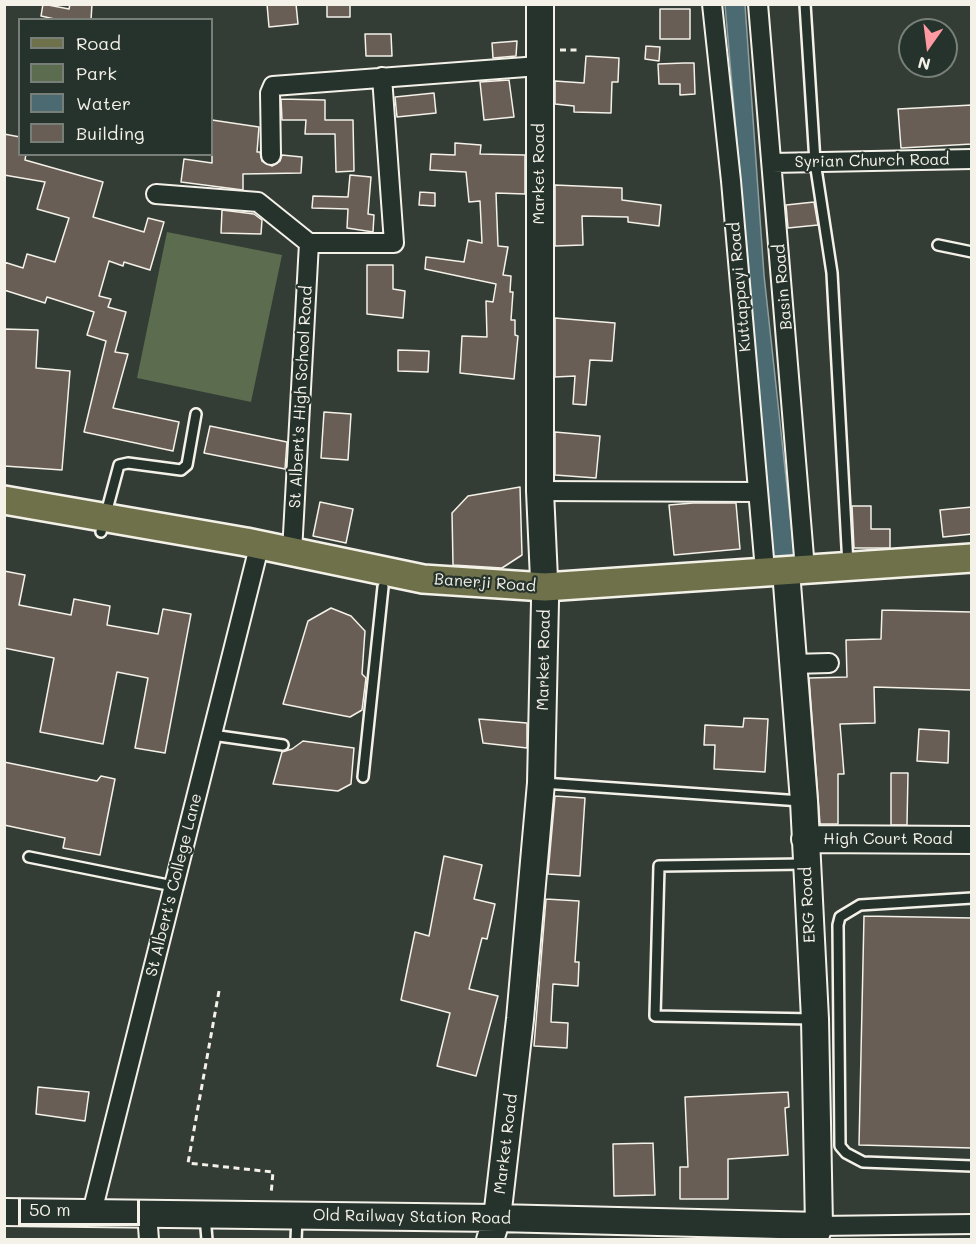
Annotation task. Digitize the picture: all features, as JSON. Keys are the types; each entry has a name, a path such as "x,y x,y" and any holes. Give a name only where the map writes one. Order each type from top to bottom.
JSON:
{"main road":[{"name":"Banerji Road","path":"4,500 103,525 416,593 545,594 786,577 972,572"},
{"name":"Banerji Road","path":"4,518 103,525 292,552 423,579 545,594"},
{"name":"Banerji Road","path":"786,577 848,567 972,558"}],"street":[{"name":"Market Road","path":"494,1228 520,1018 541,783 545,594 540,491 540,4"},
{"name":"Kuttappayi Road","path":"712,4 731,181 757,492 786,577"},
{"name":"Basin Road","path":"758,4 772,163 786,577"},
{"path":"271,155 270,93 273,86 539,66"},
{"path":"156,194 258,202 309,243 394,243 382,77"},
{"name":"Syrian Church Road","path":"772,163 972,159"},
{"name":"St Albert's High School Road","path":"292,552 309,243"},
{"path":"540,491 757,492"},
{"name":"St Albert's College Lane","path":"92,1212 256,559"},
{"name":"ERG Road","path":"786,577 804,801 815,1019 817,1233"},
{"path":"792,664 829,663"},
{"name":"High Court Road","path":"805,838 972,840"},
{"name":"Old Railway Station Road","path":"4,1212 268,1214 297,1227 817,1233"},
{"path":"147,1212 149,1239"},
{"path":"817,1233 972,1224"}],"lane":[{"path":"805,4 814,162 832,273 848,567"},
{"path":"938,245 972,252"},
{"path":"103,525 119,465 128,463 181,470 187,465 196,414"},
{"path":"363,777 383,587"},
{"path":"212,735 283,745"},
{"path":"541,783 804,801"},
{"path":"29,857 173,886"},
{"path":"806,864 659,866 656,1016 815,1019"},
{"path":"972,898 860,905 840,917 838,925 840,1146 846,1153 863,1162 972,1166"},
{"path":"205,1214 207,1239"}],"path":[{"path":"219,991 188,1163 273,1172 268,1214"}],"green space":[{"path":"167,232 282,255 251,402 137,378"}],"water":[{"path":"725,5 745,5 764,275 795,561 774,563"}],"building":[{"path":"43,4 69,9 70,4 92,4 91,18 41,16"},
{"path":"267,4 296,4 298,24 269,27"},
{"path":"327,4 350,4 350,17 327,17"},
{"path":"660,9 690,9 690,39 660,39"},
{"path":"365,34 391,34 392,56 366,56"},
{"path":"517,41 516,56 493,58 492,43"},
{"path":"646,46 660,47 659,61 645,59"},
{"path":"586,56 619,58 618,82 612,82 611,113 574,112 574,106 555,104 555,81 584,83"},
{"path":"694,63 695,94 680,95 680,84 659,84 658,64"},
{"path":"509,80 514,117 484,120 480,82"},
{"path":"434,93 436,113 397,117 395,97"},
{"path":"281,99 325,100 325,120 353,120 354,171 336,172 335,134 305,134 306,120 282,120"},
{"path":"972,105 972,144 901,148 898,109"},
{"path":"213,120 259,127 257,152 260,152 262,161 272,166 280,161 282,155 302,157 301,173 243,174 243,190 181,182 184,159 212,163"},
{"path":"4,134 18,137 18,156 26,156 25,160 103,182 93,217 144,232 148,218 164,222 150,270 124,262 123,266 109,261 99,296 111,299 108,307 126,312 115,352 128,354 113,408 179,422 173,451 84,432 106,341 87,335 94,312 47,297 45,303 4,290 4,262 23,268 27,254 55,262 69,218 37,209 45,182 4,175"},
{"path":"455,143 481,145 480,154 525,155 525,194 496,193 498,246 508,247 503,275 511,276 510,292 513,292 511,320 515,320 515,335 518,336 514,379 460,373 462,336 487,337 486,301 493,302 496,284 425,269 426,257 464,262 468,240 482,243 480,201 469,202 466,172 430,170 431,154 455,155"},
{"path":"350,175 371,177 368,214 374,215 373,232 347,228 348,209 312,208 313,196 348,197"},
{"path":"555,185 622,188 622,200 661,205 659,226 628,222 628,217 582,216 583,245 555,246"},
{"path":"420,192 435,193 435,206 419,205"},
{"path":"814,202 818,225 788,228 786,205"},
{"path":"222,210 254,214 262,220 261,234 221,233"},
{"path":"367,265 393,265 393,289 405,291 403,318 367,314"},
{"path":"555,318 615,323 612,361 590,360 586,405 573,404 575,376 555,377"},
{"path":"4,329 38,330 36,368 70,371 62,470 4,466"},
{"path":"398,350 429,351 428,372 398,371"},
{"path":"324,412 351,414 348,460 321,458"},
{"path":"210,426 287,442 285,469 204,453"},
{"path":"555,432 600,436 596,478 555,475"},
{"path":"520,487 522,555 502,568 453,565 452,513 468,496"},
{"path":"320,502 353,509 346,543 313,536"},
{"path":"736,503 740,549 674,555 669,505"},
{"path":"852,506 871,506 871,529 890,529 890,548 854,548"},
{"path":"972,507 972,534 943,537 940,510"},
{"path":"4,571 25,575 19,605 71,615 74,599 110,606 107,625 158,634 163,609 191,614 165,753 135,748 148,678 117,672 103,744 40,732 54,658 4,648"},
{"path":"331,608 351,616 365,631 362,674 366,678 362,710 350,717 283,704 308,621"},
{"path":"882,610 972,612 972,690 874,687 875,723 840,724 844,774 838,774 838,824 820,824 809,678 847,677 846,640 881,639"},
{"path":"744,718 768,719 765,772 714,769 715,745 704,745 705,725 743,727"},
{"path":"479,719 527,723 527,748 483,743"},
{"path":"919,729 949,731 948,763 917,761"},
{"path":"303,741 354,748 351,784 338,791 273,784 282,752 292,749"},
{"path":"4,762 97,781 101,776 115,779 100,855 63,848 65,838 4,825"},
{"path":"891,773 908,773 907,825 891,825"},
{"path":"555,796 585,798 580,876 548,874"},
{"path":"444,856 482,865 474,899 495,904 487,939 482,938 469,989 498,996 476,1076 437,1066 450,1013 401,1000 415,932 429,936"},
{"path":"546,899 579,901 575,962 579,962 578,986 553,984 551,1022 568,1023 567,1048 534,1046"},
{"path":"864,916 972,918 972,1148 859,1145"},
{"path":"38,1087 89,1092 85,1121 36,1114"},
{"path":"788,1092 789,1107 785,1108 788,1155 728,1159 728,1199 680,1199 680,1167 688,1167 685,1097"},
{"path":"653,1143 655,1195 614,1196 613,1144"}]}
